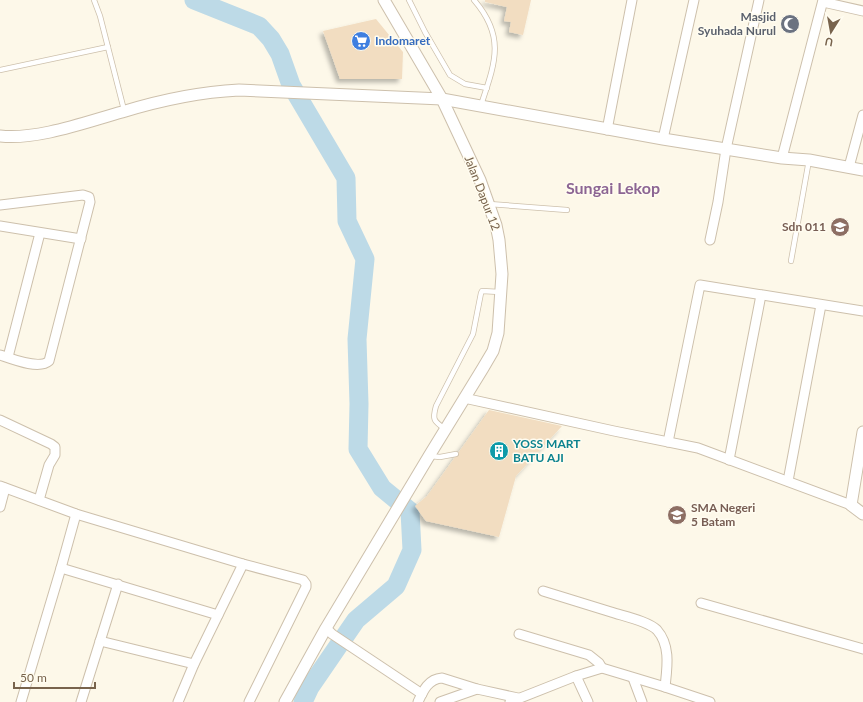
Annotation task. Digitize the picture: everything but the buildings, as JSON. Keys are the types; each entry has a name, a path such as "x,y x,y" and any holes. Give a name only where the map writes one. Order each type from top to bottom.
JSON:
{"street":[{"name":"Jalan Dapur 12","path":"286,702 329,631 385,528 493,351 498,333 502,292 501,258 496,225 489,204 480,180 442,99 384,0"},
{"path":"607,130 632,0"},
{"path":"662,139 694,0"},
{"path":"710,240 718,202 726,149 759,0"},
{"path":"782,158 823,1 863,11"},
{"path":"0,136 8,137 41,134 180,97 217,91 239,90 442,99 607,130 782,158 808,160 863,170"},
{"path":"849,167 863,115"},
{"path":"0,205 86,196 90,199 90,205 49,361 46,364 38,365 4,356 40,233"},
{"path":"0,226 80,239"},
{"path":"668,442 700,285 863,311"},
{"path":"729,460 761,295"},
{"path":"788,481 821,305"},
{"path":"464,398 698,448 851,505 863,514"},
{"path":"0,420 55,447 54,455 49,466 39,500"},
{"path":"851,505 863,432"},
{"path":"0,507 3,487 76,514 243,564 301,578 306,584 249,702"},
{"path":"21,702 76,514"},
{"path":"178,702 194,664 243,564"},
{"path":"61,568 218,615"},
{"path":"81,702 118,584"},
{"path":"543,591 640,621 656,629 665,647 667,658 665,687"},
{"path":"701,603 863,649"},
{"path":"329,631 359,651 420,698 432,680 442,678 514,700 534,698 576,676 602,668 665,687 697,700 710,702"},
{"path":"519,634 589,655 599,663 602,668"},
{"path":"100,641 194,664"},
{"path":"576,676 588,702"},
{"path":"633,678 642,702"},
{"path":"440,702 477,689"}],"lane":[{"path":"94,0 108,47 124,111"},
{"path":"410,0 425,32 450,75 465,84 487,88"},
{"path":"474,0 488,20 493,33 495,46 494,58 481,106"},
{"path":"0,70 108,47"},
{"path":"790,261 808,160"},
{"path":"489,204 567,210"},
{"path":"445,429 435,421 433,415 436,406 473,334 482,291 502,292"},
{"path":"429,456 440,457 456,454"}],"waterway":[{"path":"194,0 259,26 271,39 280,54 291,85 346,178 347,221 365,259 357,339 359,404 358,449 382,488 410,511 412,550 396,586 356,620 310,687 303,702"}],"place":[{"name":"Masjid Syuhada Nurul","path":"790,24"},
{"name":"Indomaret","path":"361,41"},
{"name":"Sdn 011","path":"840,227"},
{"name":"YOSS MART BATU AJI","path":"499,451"},
{"name":"SMA Negeri 5 Batam","path":"677,515"}],"district":[{"name":"Sungai Lekop","path":"613,188"}]}
